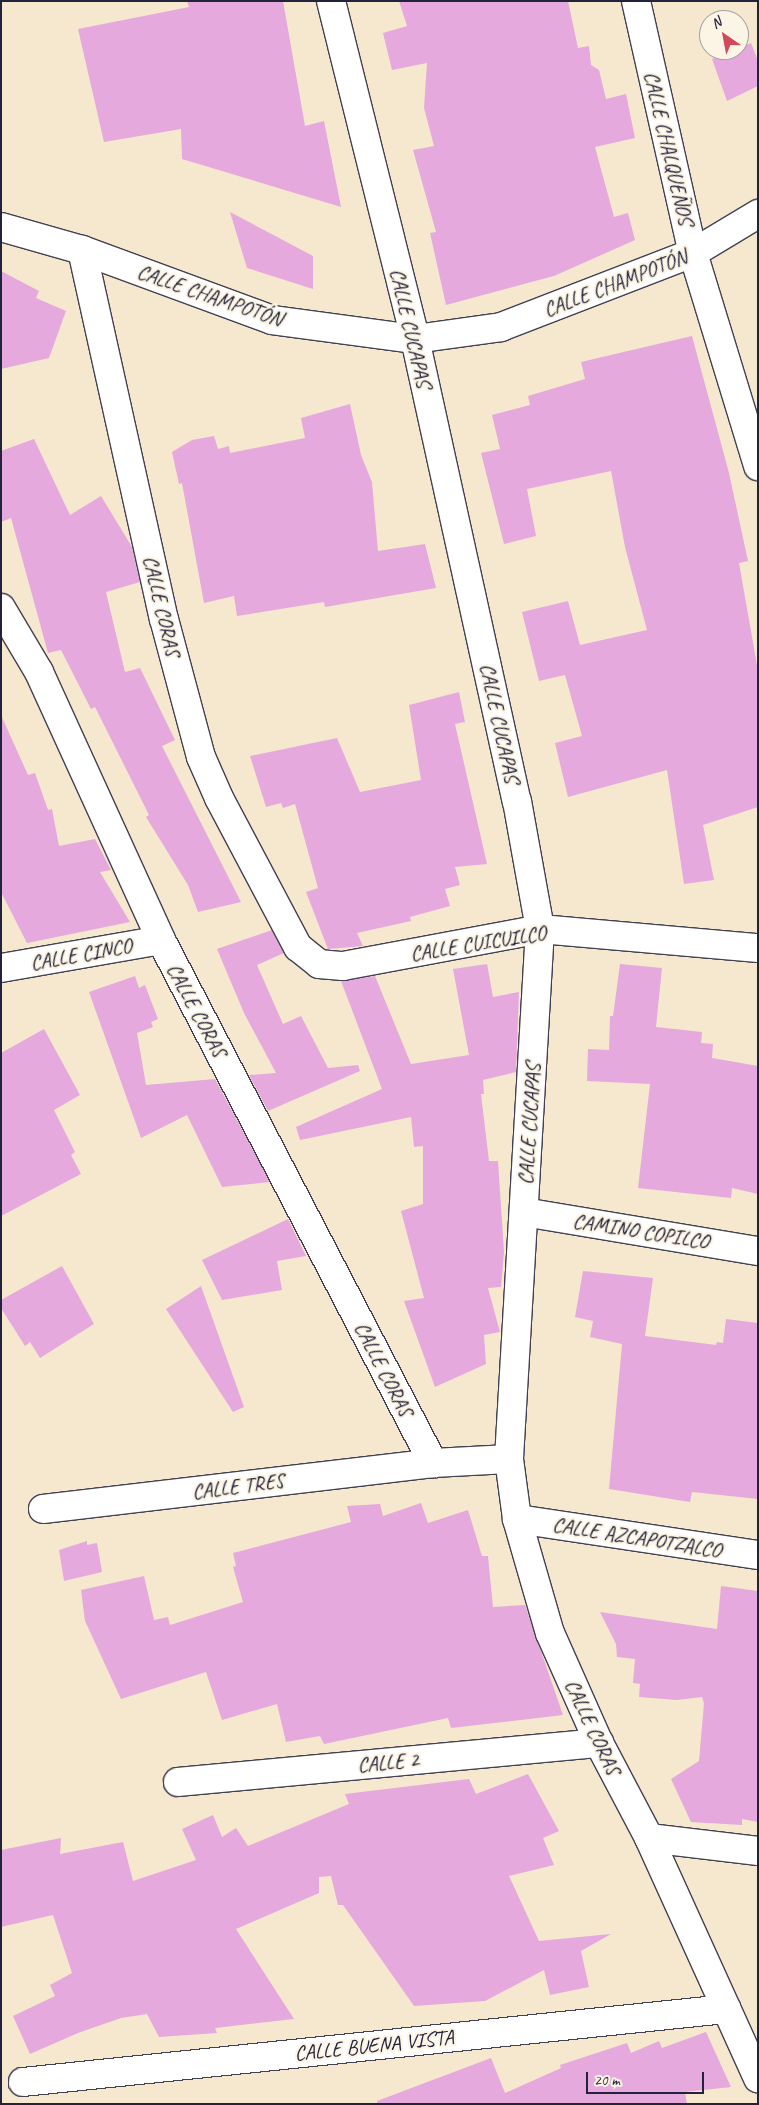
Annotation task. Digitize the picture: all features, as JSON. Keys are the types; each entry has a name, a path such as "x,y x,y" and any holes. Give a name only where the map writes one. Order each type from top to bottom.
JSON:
{"street":[{"name":"CALLE CUCAPAS","path":"331,1 415,339 517,801 540,929 509,1459"},
{"name":"CALLE CHALQUEÑOS","path":"636,1 693,253 758,466"},
{"name":"CALLE CHAMPOTÓN","path":"1,227 82,250 272,320 415,339 501,327 693,253 758,214"},
{"name":"CALLE CORAS","path":"82,250 164,619 201,757 219,798 298,947 318,964"},
{"name":"CALLE CORAS","path":"1,608 39,672 161,940 433,1463"},
{"name":"CALLE CUICUILCO","path":"318,964 343,966 540,929 758,948"},
{"name":"CALLE CINCO","path":"1,968 161,940"},
{"name":"CAMINO COPILCO","path":"524,1212 758,1251"},
{"name":"CALLE CORAS","path":"509,1459 517,1519 550,1633 599,1742 649,1838 758,2078"},
{"path":"433,1463 509,1459"},
{"name":"CALLE TRES","path":"43,1509 433,1463"},
{"name":"CALLE AZCAPOTZALCO","path":"517,1519 758,1555"},
{"name":"CALLE 2","path":"178,1782 599,1742"},
{"path":"649,1838 758,1851"},
{"name":"CALLE BUENA VISTA","path":"23,2082 726,2009"}],"building":[{"path":"187,1 283,1 305,126 324,121 341,207 182,159 181,129 104,142 78,29 189,7"},
{"path":"399,1 568,1 578,48 589,46 591,65 599,70 606,99 626,94 635,138 595,147 614,217 628,213 635,240 554,276 446,305 430,233 436,232 413,150 434,146 424,108 427,63 392,70 383,33 407,26"},
{"path":"751,43 758,61 758,86 727,101 712,60 749,60 749,44"},
{"path":"230,212 313,256 313,289 247,268"},
{"path":"1,271 39,291 36,298 66,311 49,358 1,369"},
{"path":"692,336 729,473 748,561 739,563 758,671 758,807 703,825 714,880 684,884 667,770 568,797 555,743 582,736 565,675 539,681 522,612 568,601 580,645 647,630 625,547 611,471 527,489 536,536 504,544 481,453 500,449 492,415 530,405 528,396 585,379 581,362"},
{"path":"350,404 361,455 372,482 378,551 425,544 436,588 325,607 324,602 237,616 234,596 204,603 182,483 179,484 172,452 192,440 214,436 218,449 229,446 230,453 305,438 301,418"},
{"path":"34,439 70,515 101,496 132,547 140,582 106,592 125,672 140,668 175,740 162,746 241,902 198,912 188,885 146,817 149,815 95,707 91,709 61,650 48,653 11,518 1,522 1,451"},
{"path":"459,692 465,722 455,724 487,864 455,867 460,885 445,889 450,906 410,917 411,921 357,933 363,946 328,949 306,892 318,888 295,804 283,808 281,803 266,807 250,756 337,738 360,792 421,780 409,705"},
{"path":"1,715 28,775 35,773 48,810 52,809 59,846 95,839 111,870 100,872 130,922 27,943 1,892"},
{"path":"272,930 284,953 257,965 283,1024 301,1016 328,1068 358,1065 360,1071 268,1111 249,1075 276,1073 244,1013 217,949"},
{"path":"487,964 493,997 519,992 516,1072 483,1080 484,1094 481,1094 489,1161 498,1161 504,1252 501,1287 488,1288 500,1332 484,1335 486,1364 435,1387 404,1301 424,1298 401,1211 423,1204 423,1146 414,1147 411,1117 300,1140 296,1127 382,1089 341,981 375,976 411,1064 469,1055 453,969"},
{"path":"620,964 662,968 656,1027 702,1032 701,1043 713,1044 712,1058 758,1066 758,1194 732,1188 731,1198 638,1188 650,1084 587,1081 588,1049 609,1050 610,1016 613,1016"},
{"path":"135,976 139,988 145,985 158,1019 151,1022 153,1027 137,1033 146,1085 215,1079 270,1182 222,1187 187,1115 141,1138 89,992"},
{"path":"44,1029 80,1095 54,1110 75,1152 71,1155 81,1174 1,1216 1,1053"},
{"path":"288,1219 306,1256 277,1261 282,1290 222,1300 202,1260"},
{"path":"62,1266 94,1324 40,1358 30,1342 25,1346 1,1308 1,1300"},
{"path":"583,1271 653,1278 645,1336 716,1345 717,1342 723,1343 726,1319 758,1323 758,1499 692,1492 690,1502 609,1489 622,1344 590,1337 593,1321 575,1317"},
{"path":"201,1286 244,1407 233,1412 166,1309"},
{"path":"421,1503 428,1523 468,1510 482,1556 488,1556 493,1607 525,1605 563,1715 451,1728 448,1718 324,1744 320,1736 286,1742 277,1704 222,1720 206,1672 121,1699 85,1621 81,1590 144,1576 154,1620 168,1617 170,1625 243,1602 233,1567 236,1566 233,1553 351,1522 347,1506 380,1504 383,1516"},
{"path":"87,1541 87,1545 97,1543 102,1572 64,1581 59,1550"},
{"path":"721,1586 758,1591 758,1822 742,1819 742,1825 691,1822 671,1779 699,1761 704,1703 702,1697 677,1700 639,1697 640,1684 633,1683 635,1659 617,1657 616,1644 600,1612 717,1629"},
{"path":"528,1774 559,1831 543,1838 554,1865 509,1876 539,1941 611,1934 581,1951 589,1987 550,1995 544,1970 485,2001 414,2006 343,1905 338,1905 331,1876 319,1877 319,1893 236,1929 294,2019 215,2028 217,2033 159,2037 147,2014 121,2018 78,2033 30,2054 13,2016 55,1996 50,1985 72,1973 53,1915 1,1927 1,1850 61,1838 60,1854 123,1842 133,1881 196,1860 182,1829 213,1815 222,1837 236,1828 248,1846 349,1804 345,1794 469,1779 476,1794"},
{"path":"706,2032 731,2087 685,2092 687,2104 377,2104 377,2101 491,2058 505,2093 561,2068 560,2065 627,2043 631,2053 659,2041 662,2048"}]}
